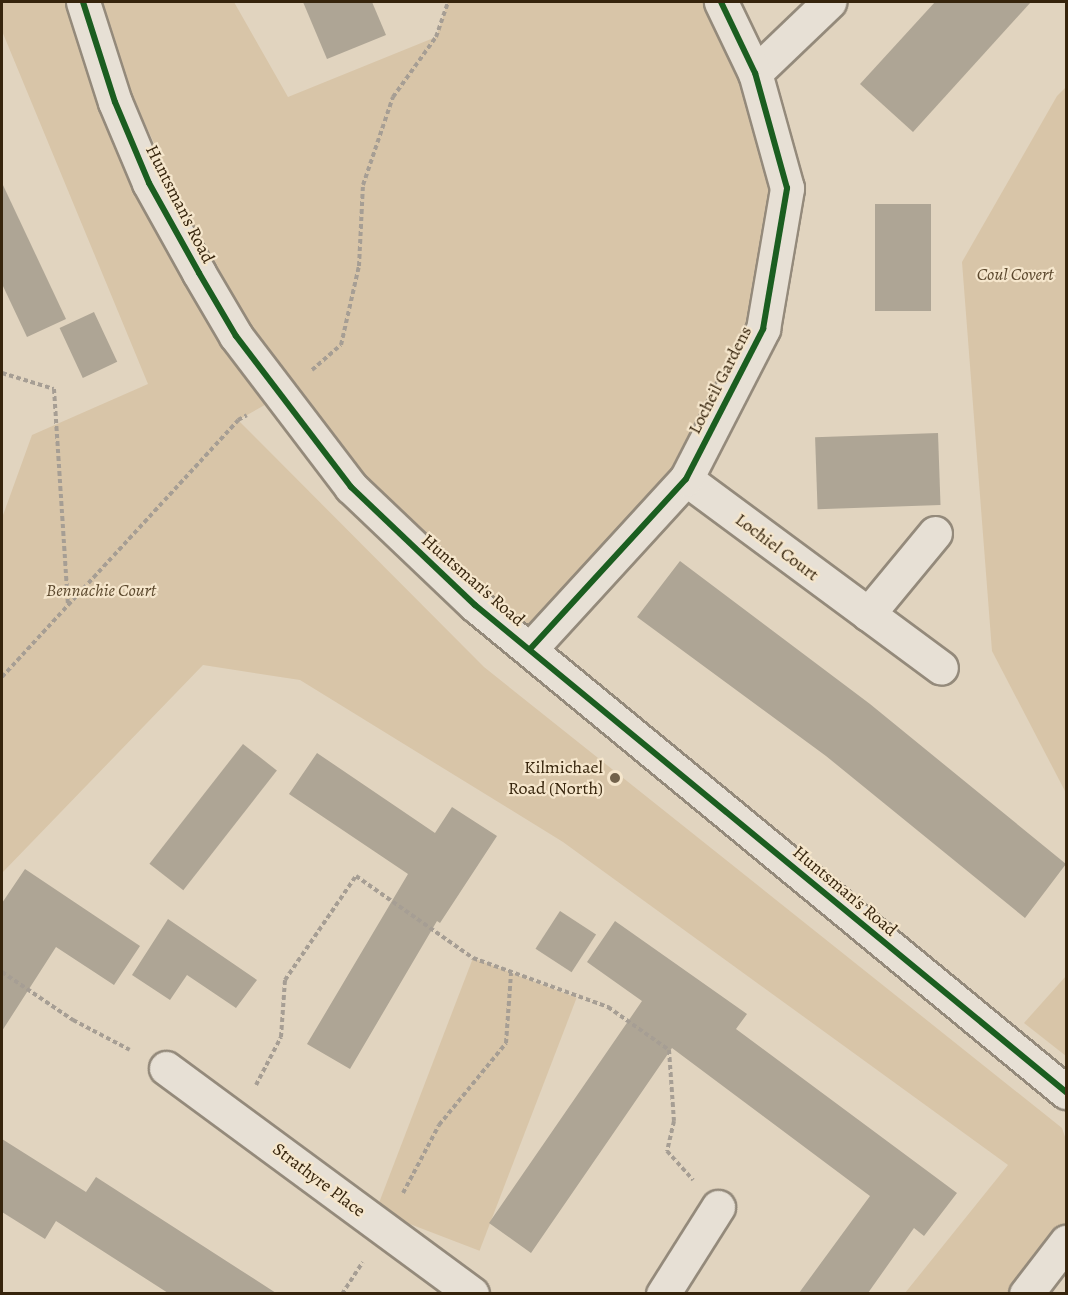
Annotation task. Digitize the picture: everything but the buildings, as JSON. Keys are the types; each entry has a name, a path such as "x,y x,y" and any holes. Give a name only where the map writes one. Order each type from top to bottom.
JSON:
{"street":[{"name":"Huntsman's Road","path":"83,2 115,102 149,183 236,336 321,452 359,496 475,605 531,648 1066,1092"},
{"name":"Locheil Gardens","path":"531,648 686,479 763,329 787,188 754,73 721,2"},
{"path":"754,73 829,2"},
{"name":"Lochiel Court","path":"686,479 941,668"},
{"path":"868,614 935,533"},
{"name":"Strathyre Place","path":"166,1068 472,1293"},
{"path":"663,1293 718,1207"},
{"path":"1026,1293 1066,1242"}],"path":[{"path":"341,345 359,266 363,185 393,97 436,37 448,2"},
{"path":"2,373 54,389 68,606"},
{"path":"2,677 238,420 281,396"},
{"path":"237,1120 281,1037 285,980 356,876 473,958 608,1007 669,1050 674,1121 667,1151 718,1207"},
{"path":"2,972 73,1020 166,1068"},
{"path":"384,1229 439,1125 506,1043 511,973"}],"green space":[{"name":"Bennachie Court","path":"2,2 96,2 149,183 198,238 115,59 102,2 234,2 288,97 436,37 448,2 721,2 787,188 763,329 686,479 531,648 281,396 238,420 484,667 1062,1128 1066,1140 1066,1242 1026,1293 905,1293 1008,1165 563,842 300,680 203,665 2,873 2,518 32,435 148,384 2,31"},
{"name":"Coul Covert","path":"1066,87 1066,793 992,651 962,262 1057,96"},
{"path":"473,958 577,998 480,1251 376,1211"},
{"path":"1066,976 1066,1056 1024,1023"}],"cycle path":[{"path":"83,2 115,102 149,183 236,336 351,487 475,605 1066,1092"},
{"path":"531,648 686,479 763,329 787,188 755,73 721,2"}],"place":[{"name":"Kilmichael Road (North)","path":"615,778"}]}
